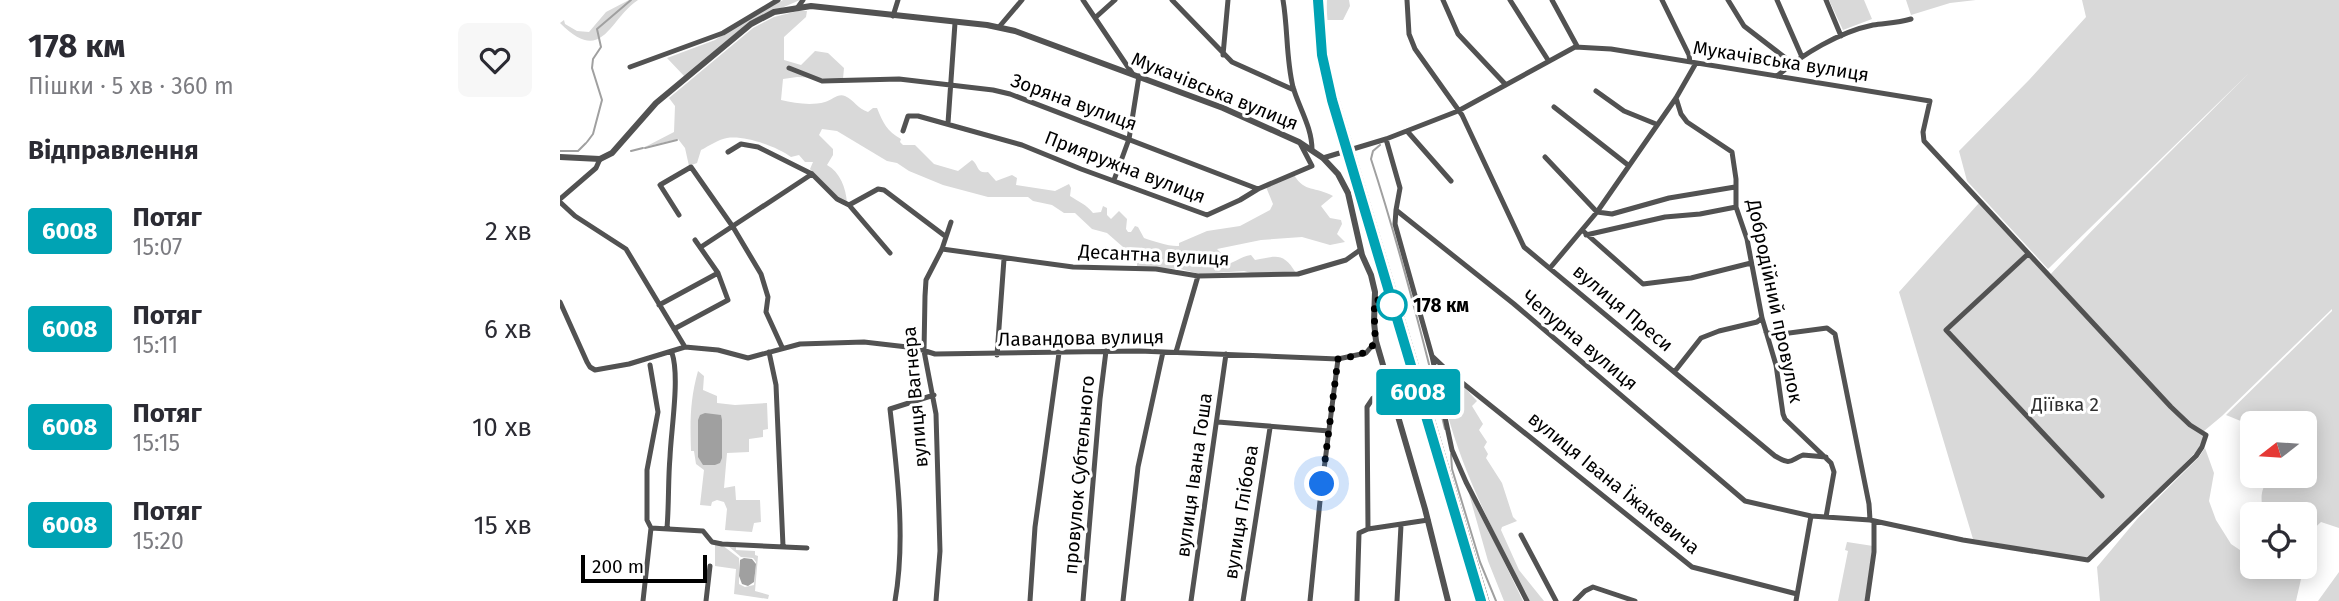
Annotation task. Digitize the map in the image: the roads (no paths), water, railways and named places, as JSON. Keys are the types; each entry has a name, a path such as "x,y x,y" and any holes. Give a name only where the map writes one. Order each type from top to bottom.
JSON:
{"street":[{"path":"630,67 723,33 778,0"},
{"path":"798,6 803,0"},
{"path":"893,16 898,0"},
{"path":"999,27 1022,0"},
{"path":"1083,0 1136,74 1129,139 1114,180"},
{"path":"1096,17 1115,0"},
{"path":"1172,0 1223,55 1242,68 1294,90"},
{"path":"1223,55 1228,0"},
{"path":"1283,0 1294,90 1306,119 1312,150"},
{"name":"вулиця Преси","path":"1407,0 1409,34 1415,49 1458,111 1524,247 1775,456 1791,461 1803,455 1826,457"},
{"path":"1443,0 1458,34 1506,85"},
{"path":"1510,0 1548,60"},
{"path":"1323,158 1386,139 1458,111 1577,46 1552,0"},
{"path":"1550,268 1584,232 1676,97 1693,63 1662,0"},
{"path":"1728,0 1744,26 1792,63"},
{"path":"1777,0 1802,57"},
{"path":"1826,0 1842,36"},
{"name":"Мукачівська вулиця","path":"560,201 596,169 600,159 612,153 656,103 751,24 774,12 798,6 999,27 1136,74 1233,112 1312,150 1323,158 1342,180 1353,212 1360,250 1375,292 1376,341 1428,520 1448,601"},
{"path":"1777,76 1792,63 1842,36 1873,25 1911,19"},
{"path":"948,123 955,23"},
{"name":"Мукачівська вулиця","path":"1577,46 1930,102 1923,132 1924,141 2028,254"},
{"path":"1113,66 1122,58"},
{"name":"Зоряна вулиця","path":"789,68 822,81 898,79 1010,94 1258,189"},
{"path":"1596,91 1625,111 1656,124"},
{"name":"Добродійний провулок","path":"1676,97 1681,114 1687,122 1732,152 1737,179 1736,207 1747,239 1786,419 1826,457"},
{"path":"1554,107 1628,165"},
{"name":"Прияружна вулиця","path":"903,131 906,119 911,116 948,123 1022,145 1207,215 1312,166 1299,142"},
{"path":"1407,131 1451,181"},
{"path":"1386,139 1400,188 1395,224 1432,356 1452,450 1527,601"},
{"path":"728,152 741,144 758,147 812,174 837,199 849,205 890,253"},
{"path":"560,157 600,159"},
{"path":"1545,157 1597,212 1612,214 1669,198 1735,187"},
{"path":"678,215 660,185 691,167 733,227 766,285 766,312 782,347"},
{"path":"701,247 812,174"},
{"path":"849,205 878,189 884,190 945,236"},
{"path":"560,201 575,216 626,249 685,347 629,364 595,370 590,368 560,302"},
{"path":"1584,232 1736,207"},
{"name":"Чепурна вулиця","path":"1396,210 1514,304 1745,500 1811,516 1872,521 1962,541 2088,559 2196,456 2206,435 2190,425 2171,407 2028,254"},
{"name":"вулиця Вагнера","path":"936,601 940,551 933,396 924,351 926,280 942,249 951,222"},
{"path":"1584,232 1643,284 1691,278 1751,263"},
{"path":"674,329 727,303 728,300 718,273 695,240"},
{"name":"Десантна вулиця","path":"942,249 1073,267 1156,269 1198,276 1298,274 1346,260 1360,250"},
{"path":"2028,254 1946,330 2102,496"},
{"path":"997,355 1004,259"},
{"path":"659,304 718,273"},
{"path":"1176,352 1198,276"},
{"path":"1675,371 1701,338 1758,322 1762,318"},
{"path":"1766,332 1774,335 1826,328 1835,334 1872,521 1874,552 1867,601"},
{"name":"Лавандова вулиця","path":"685,347 718,350 741,358 782,347 816,342 864,342 916,348 935,354 1059,354 1106,351 1338,359 1366,353 1376,341"},
{"name":"провулок Субтельного","path":"1083,601 1106,351"},
{"path":"769,352 776,384 783,546"},
{"path":"1123,601 1138,467 1163,352"},
{"path":"667,528 669,459 674,418 672,353"},
{"path":"1030,601 1035,527 1059,354"},
{"name":"вулиця Івана Гоша","path":"1191,601 1226,354"},
{"name":"вулиця Івана Їжакевича","path":"1432,356 1692,567 1797,593"},
{"path":"1310,601 1338,359"},
{"path":"643,601 651,528 647,520 648,470 658,412 650,365"},
{"path":"1368,529 1367,407 1373,398 1390,391"},
{"path":"895,601 898,588 900,527 898,471 890,409 933,396"},
{"path":"1218,422 1329,431"},
{"name":"вулиця Глібова","path":"1243,601 1270,428"},
{"path":"1826,457 1834,472 1826,517"},
{"path":"1796,601 1811,516"},
{"path":"1357,601 1359,533 1368,529 1428,520"},
{"path":"1397,601 1401,525"},
{"path":"651,528 703,531 712,542 722,544 807,548"},
{"path":"1521,536 1556,601"},
{"path":"706,601 709,566"},
{"path":"1575,601 1593,587 1635,601"}],"waterway":[{"path":"587,142 593,134 602,100 592,68 593,59 601,47 597,29 631,0"},
{"path":"645,148 677,140"},
{"path":"560,151 578,151 586,143"},
{"path":"1380,145 1373,151 1371,159 1411,293 1445,429"},
{"path":"631,151 643,148"},
{"path":"1451,454 1452,469 1480,562 1496,601"}],"railway":[{"path":"1322,0 1326,55 1337,99 1487,601"}],"train":[{"name":"6008","path":"1318,0 1322,55 1344,146 1481,601"}],"place":[{"name":"178 км","path":"1392,305"}],"park label":[{"name":"Діївка 2","path":"2065,404"}]}
